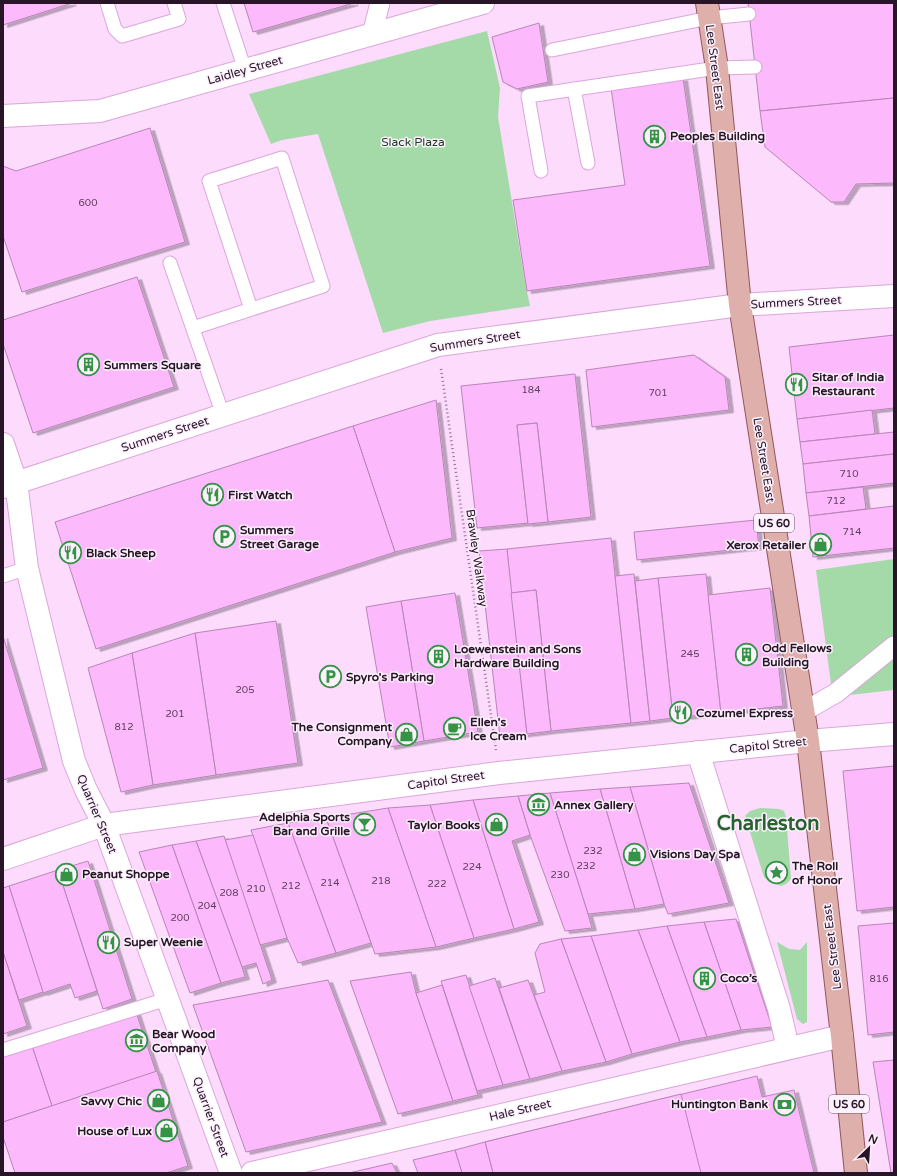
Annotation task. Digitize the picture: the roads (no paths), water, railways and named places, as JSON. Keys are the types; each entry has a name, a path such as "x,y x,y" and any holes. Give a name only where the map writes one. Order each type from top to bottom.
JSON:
{"main road":[{"name":"Lee Street East","path":"708,11 717,68 740,305 808,741 842,1036 856,1173"}],"street":[{"path":"372,34 380,3"},
{"name":"Laidley Street","path":"3,116 100,111 483,3"},
{"name":"Summers Street","path":"9,484 438,345 740,305 894,296"},
{"name":"Quarrier Street","path":"3,444 9,484 27,568 74,761 86,790 104,825 231,1173"},
{"path":"804,712 836,693 894,646"},
{"name":"Capitol Street","path":"3,859 104,825 499,773 808,741 894,734"},
{"path":"698,752 779,1009 788,1048 842,1036"},
{"name":"Hale Street","path":"252,1173 788,1048"}],"lane":[{"path":"107,3 115,29 122,36 179,19 174,3"},
{"path":"223,3 244,70"},
{"path":"552,50 708,11 749,14"},
{"path":"541,171 528,96 717,68 755,67"},
{"path":"574,89 588,163"},
{"path":"193,328 323,286 282,158 209,181 251,309"},
{"path":"170,263 223,415"},
{"path":"3,576 27,568"},
{"path":"3,1050 167,999"}],"place":[{"name":"Peoples Building","path":"654,136"},
{"name":"Summers Square","path":"88,365"},
{"name":"Sitar of India Restaurant","path":"797,384"},
{"name":"First Watch","path":"213,495"},
{"name":"Summers Street Garage","path":"225,537"},
{"name":"Xerox Retailer","path":"821,545"},
{"name":"Black Sheep","path":"70,553"},
{"name":"Odd Fellows Building","path":"746,655"},
{"name":"Loewenstein and Sons Hardware Building","path":"438,656"},
{"name":"Spyro's Parking","path":"331,677"},
{"name":"Cozumel Express","path":"680,713"},
{"name":"Ellen's Ice Cream","path":"454,729"},
{"name":"The Consignment Company","path":"407,734"},
{"name":"Annex Gallery","path":"538,805"},
{"name":"Adelphia Sports Bar and Grille","path":"365,824"},
{"name":"Taylor Books","path":"496,825"},
{"name":"Visions Day Spa","path":"634,854"},
{"name":"The Roll of Honor","path":"777,873"},
{"name":"Peanut Shoppe","path":"67,874"},
{"name":"Super Weenie","path":"108,942"},
{"name":"Coco’s","path":"704,978"},
{"name":"Bear Wood Company","path":"137,1041"},
{"name":"Savvy Chic","path":"158,1101"},
{"name":"Huntington Bank","path":"784,1104"},
{"name":"House of Lux","path":"167,1131"}],"district":[{"name":"Charleston","path":"768,824"}],"park label":[{"name":"Slack Plaza","path":"413,142"}]}
